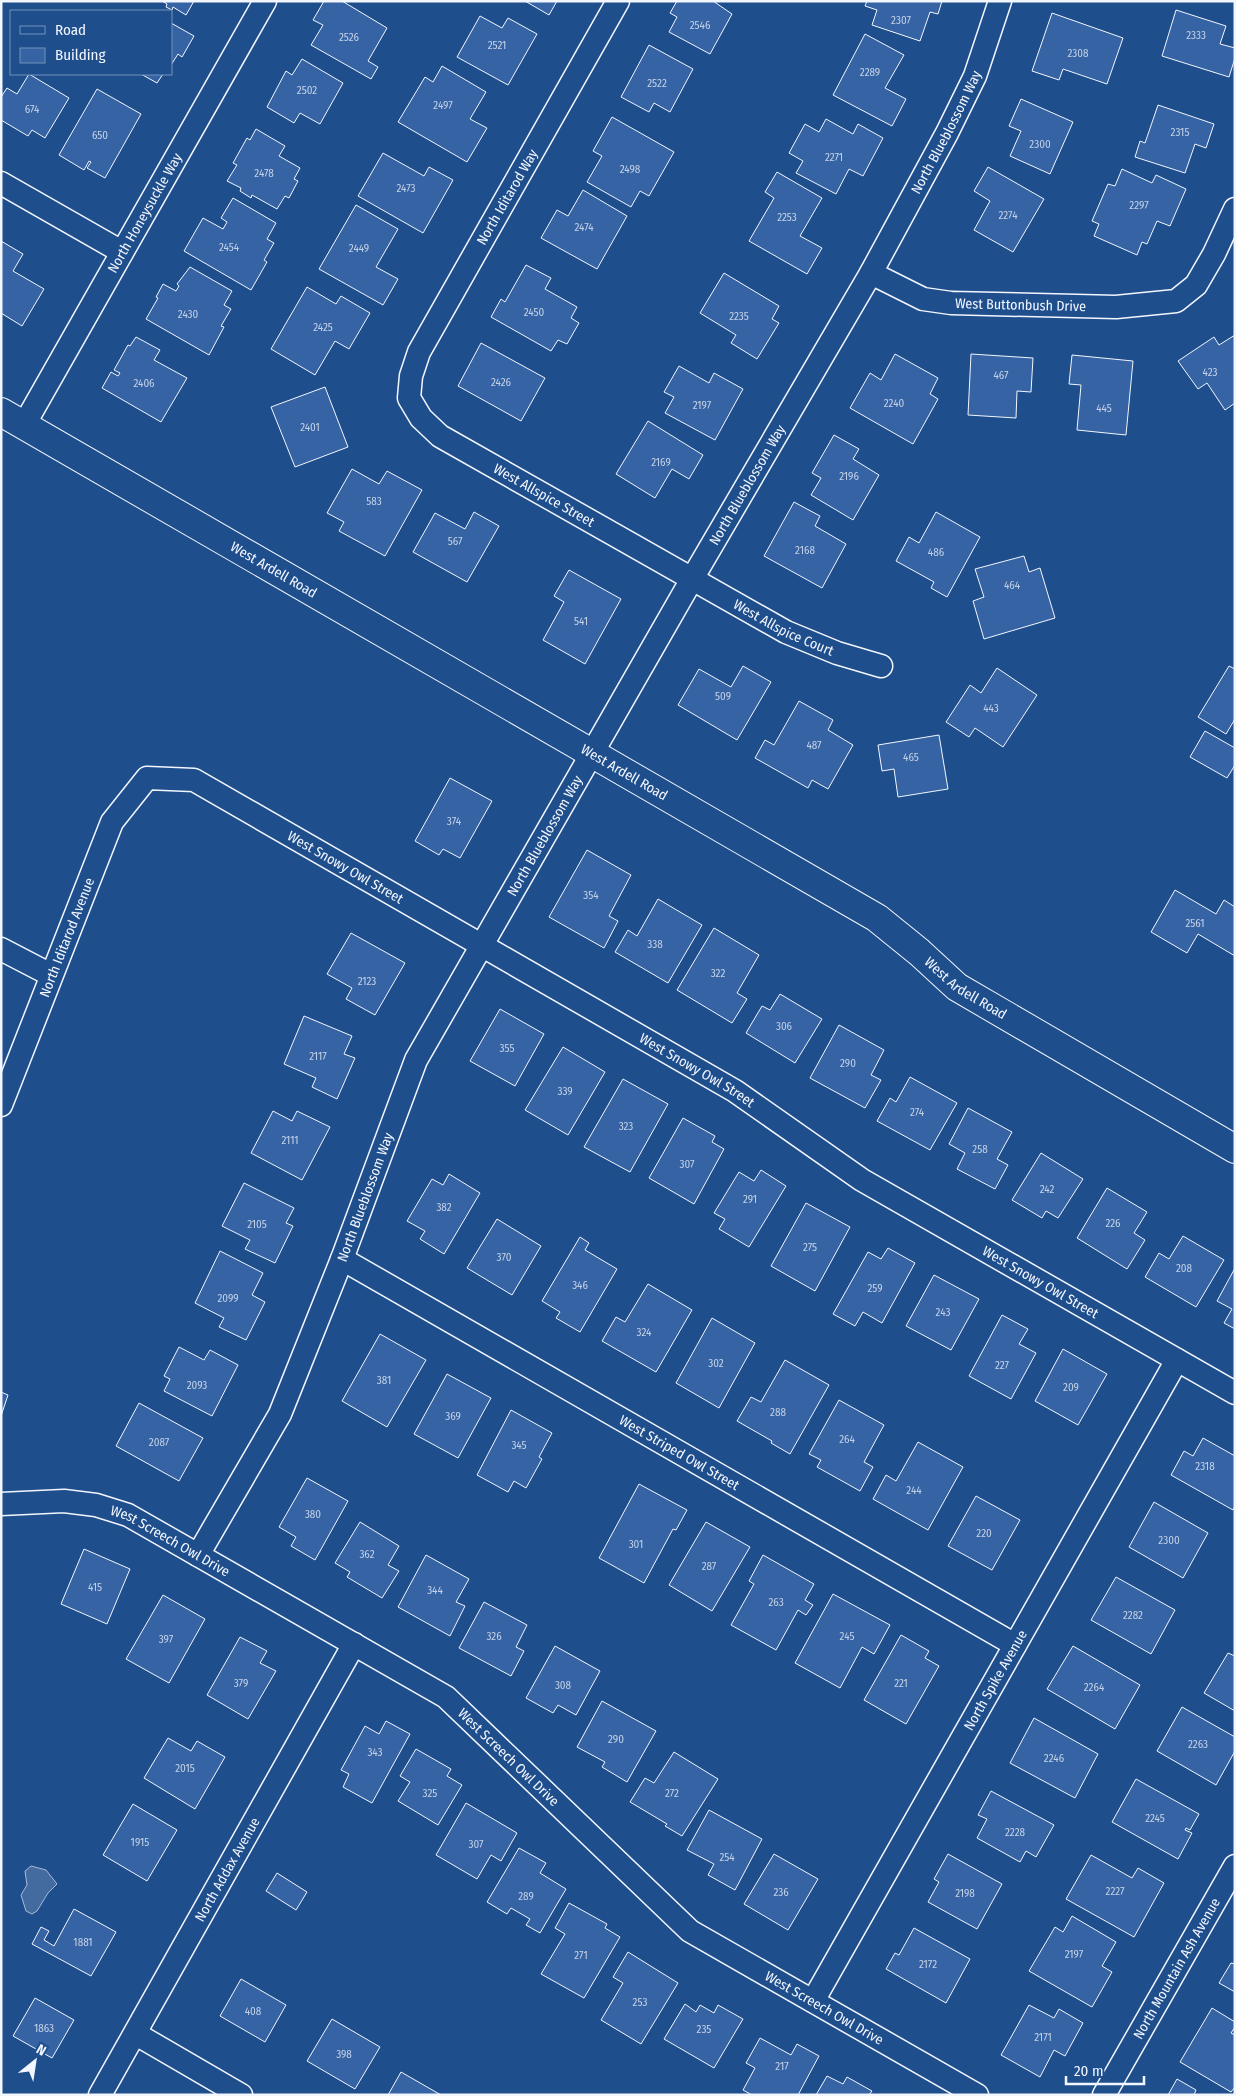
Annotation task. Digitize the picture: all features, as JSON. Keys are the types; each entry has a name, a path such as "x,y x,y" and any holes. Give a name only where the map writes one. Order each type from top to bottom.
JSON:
{"street":[{"name":"North Honeysuckle Way","path":"24,425 265,1"},
{"name":"North Iditarod Way","path":"409,398 411,376 419,352 618,1"},
{"name":"North Blueblossom Way","path":"198,1555 280,1414 342,1259 416,1060 591,753 871,273 947,133 975,76 1000,1"},
{"path":"1,182 122,252"},
{"name":"West Buttonbush Drive","path":"871,273 923,299 951,303 1116,306 1176,301 1196,285 1214,254 1235,209"},
{"name":"West Allspice Street","path":"409,398 421,418 440,436 692,579"},
{"name":"West Ardell Road","path":"1,412 877,918 919,952 957,987 1235,1150"},
{"name":"West Allspice Court","path":"692,579 786,632 837,654 881,666"},
{"name":"West Snowy Owl Street","path":"147,778 194,780 735,1091 862,1180 1235,1393"},
{"name":"North Iditarod Avenue","path":"1,1105 112,822 147,778"},
{"path":"1,949 51,975"},
{"name":"West Striped Owl Street","path":"342,1259 1016,1645"},
{"name":"North Spike Avenue","path":"813,2001 1177,1360"},
{"name":"West Screech Owl Drive","path":"1,1504 64,1501 96,1505 128,1515 446,1697 690,1931 977,2095"},
{"name":"North Addax Avenue","path":"100,2095 354,1644"},
{"name":"North Mountain Ash Avenue","path":"1104,2095 1235,1866"},
{"path":"136,2034 241,2095"}],"water":[{"path":"31,1866 46,1870 57,1884 48,1893 37,1911 32,1914 26,1911 21,1895 27,1885 25,1871"}],"building":[{"path":"162,1 194,1 186,15 173,7 172,10 166,7 167,4"},
{"path":"324,1 342,1 387,28 368,61 378,67 371,79 311,45 323,25 313,20"},
{"path":"525,1 557,1 549,15"},
{"path":"677,1 713,1 732,14 710,54 669,32 677,17 670,13"},
{"path":"867,1 942,1 938,14 930,12 920,41 872,25 877,10 865,6"},
{"path":"1176,10 1226,26 1220,44 1235,48 1235,58 1229,77 1162,56"},
{"path":"1052,13 1123,38 1107,84 1063,69 1059,80 1032,71"},
{"path":"480,16 502,28 508,18 537,34 508,85 457,57"},
{"path":"172,24 194,36 182,57 178,54 172,63"},
{"path":"865,34 904,55 885,88 906,99 892,126 833,95"},
{"path":"649,45 693,69 670,112 654,103 649,112 621,97"},
{"path":"302,59 343,83 320,124 300,113 294,123 267,107 286,71 292,75"},
{"path":"442,66 486,92 470,119 487,128 467,162 398,122 425,77 433,82"},
{"path":"28,75 31,75 69,98 45,138 32,130 28,136 1,120 1,97 7,88 17,94"},
{"path":"143,75 162,75 157,83"},
{"path":"97,89 141,114 105,178 87,168 91,162 89,161 84,170 59,155"},
{"path":"1021,99 1073,122 1050,174 1010,156 1021,131 1009,126"},
{"path":"1158,105 1214,124 1206,148 1195,144 1185,173 1135,157 1140,141 1145,143"},
{"path":"612,117 674,152 649,196 640,191 631,207 587,182 602,156 593,151"},
{"path":"826,119 853,134 858,124 883,138 863,176 849,169 836,194 796,173 803,161 789,153 805,124 819,132"},
{"path":"256,129 285,146 279,156 300,168 294,179 298,181 289,198 285,196 277,209 252,195 251,198 240,191 241,188 227,181 237,165 233,163 247,138 250,140"},
{"path":"383,153 424,176 429,167 453,180 423,233 358,196"},
{"path":"988,167 1044,199 1013,252 974,230 990,201 974,191"},
{"path":"1122,169 1152,183 1156,175 1186,189 1170,226 1157,221 1147,244 1142,242 1137,255 1094,236 1099,224 1092,221 1108,184 1115,186"},
{"path":"777,172 822,198 800,236 822,248 807,274 749,241 774,198 765,192"},
{"path":"583,190 627,216 597,269 541,238 557,210 568,216"},
{"path":"233,198 276,223 267,239 274,243 264,260 267,262 251,290 184,251 203,218 223,229 227,222 221,218"},
{"path":"356,205 398,229 376,267 398,279 383,305 319,269"},
{"path":"1,241 23,254 13,271 44,289 22,326 1,313"},
{"path":"526,265 551,278 545,289 577,307 571,318 579,323 567,344 558,340 551,351 491,317 501,299 505,302"},
{"path":"190,267 232,291 224,305 231,309 221,326 224,327 209,355 146,319 158,298 156,297 163,284 176,291 179,286 177,284"},
{"path":"724,273 779,306 772,319 779,323 757,359 731,343 736,335 700,313"},
{"path":"307,287 336,304 341,296 370,313 349,349 335,341 315,375 271,349"},
{"path":"1235,335 1235,403 1225,410 1207,383 1198,389 1178,361 1214,337 1219,345"},
{"path":"136,337 160,350 154,360 187,378 161,422 102,388 111,372 118,376 120,373 114,370 128,345 130,346"},
{"path":"481,343 545,378 521,421 458,386"},
{"path":"895,354 938,378 930,394 938,399 913,444 850,408 870,373 881,380"},
{"path":"971,354 1033,358 1031,392 1017,391 1016,418 968,415"},
{"path":"1072,355 1133,361 1126,435 1077,430 1081,385 1069,384"},
{"path":"679,366 709,383 714,373 743,389 715,440 665,413 674,397 664,392"},
{"path":"325,387 348,447 295,467 271,407"},
{"path":"648,421 703,455 689,479 672,469 655,498 616,474"},
{"path":"834,435 859,449 853,459 879,475 853,520 811,495 821,478 812,473"},
{"path":"352,469 379,484 387,471 422,490 385,556 339,531 344,522 327,513"},
{"path":"794,502 820,516 815,526 846,544 822,588 764,556"},
{"path":"474,512 499,526 467,582 413,552 435,513 465,529"},
{"path":"936,512 980,537 947,597 931,588 934,582 896,561 909,537 919,543"},
{"path":"1024,556 1029,572 1040,568 1055,618 984,639 973,601 984,597 975,569"},
{"path":"569,570 621,599 585,664 543,640 564,602 554,596"},
{"path":"743,666 771,682 737,740 678,705 699,669 731,687"},
{"path":"1229,666 1235,669 1235,719 1226,734 1198,717"},
{"path":"997,668 1037,695 1003,747 975,728 969,737 946,722 970,685 981,693"},
{"path":"799,701 833,720 828,730 853,745 828,789 812,780 808,788 755,758 765,740 774,745"},
{"path":"1205,731 1235,748 1235,765 1227,778 1190,757"},
{"path":"939,735 948,789 898,797 894,769 882,771 878,745"},
{"path":"450,778 492,801 460,858 443,849 439,855 415,841"},
{"path":"587,850 631,875 609,916 618,921 604,948 549,917"},
{"path":"1175,890 1216,914 1224,900 1235,907 1235,956 1198,934 1187,953 1151,932"},
{"path":"658,899 702,925 668,983 615,952 628,930 637,936"},
{"path":"714,928 759,955 737,993 747,999 732,1023 677,990"},
{"path":"351,933 405,963 375,1015 346,999 352,988 327,974"},
{"path":"780,994 822,1019 795,1063 746,1033 762,1006 770,1010"},
{"path":"500,1009 544,1034 515,1086 470,1061"},
{"path":"304,1016 352,1036 344,1054 355,1058 337,1099 312,1087 316,1078 284,1064"},
{"path":"839,1025 884,1050 871,1075 881,1080 865,1108 810,1078"},
{"path":"563,1047 605,1072 568,1135 525,1110"},
{"path":"910,1077 957,1103 930,1150 877,1121 890,1098 896,1102"},
{"path":"623,1079 668,1104 630,1172 584,1147"},
{"path":"968,1108 1012,1132 997,1159 1008,1165 995,1189 957,1169 965,1153 949,1144"},
{"path":"273,1111 292,1121 297,1111 330,1127 302,1180 251,1153"},
{"path":"683,1118 715,1136 712,1142 724,1149 694,1204 649,1178"},
{"path":"1041,1153 1083,1179 1058,1218 1046,1211 1042,1218 1012,1200"},
{"path":"761,1170 786,1186 749,1247 719,1229 725,1219 714,1213 739,1172 754,1181"},
{"path":"449,1174 480,1193 444,1254 420,1239 425,1231 407,1221 432,1179 443,1185"},
{"path":"244,1183 294,1208 286,1223 293,1226 275,1263 245,1249 250,1240 222,1226"},
{"path":"1107,1188 1147,1212 1134,1233 1145,1240 1127,1269 1077,1238"},
{"path":"806,1203 850,1227 815,1291 771,1266"},
{"path":"497,1219 541,1246 512,1295 467,1268"},
{"path":"1183,1236 1224,1260 1196,1307 1145,1277 1159,1253 1169,1259"},
{"path":"580,1237 589,1243 585,1250 617,1269 580,1332 556,1318 560,1312 542,1301"},
{"path":"888,1248 915,1263 882,1323 863,1312 855,1326 833,1314 868,1252 881,1259"},
{"path":"220,1251 263,1273 252,1295 265,1302 246,1340 219,1327 224,1318 195,1303"},
{"path":"1235,1268 1235,1329 1224,1323 1232,1309 1217,1301"},
{"path":"934,1275 979,1299 951,1350 906,1326"},
{"path":"648,1284 692,1310 656,1372 602,1341 616,1317 625,1322"},
{"path":"1002,1315 1028,1329 1019,1344 1036,1353 1011,1399 969,1376"},
{"path":"712,1318 755,1343 719,1408 676,1383"},
{"path":"380,1334 426,1360 387,1427 342,1401"},
{"path":"179,1347 204,1360 210,1350 238,1365 212,1416 164,1391 170,1379 164,1376"},
{"path":"1063,1349 1107,1374 1078,1425 1035,1401"},
{"path":"785,1360 829,1385 790,1454 771,1443 772,1441 737,1421 751,1397 761,1402"},
{"path":"447,1374 491,1398 458,1458 414,1434"},
{"path":"1,1392 8,1395 1,1416"},
{"path":"839,1400 884,1425 864,1462 873,1467 860,1491 817,1467 821,1460 809,1454"},
{"path":"139,1403 203,1438 179,1481 116,1446"},
{"path":"511,1410 552,1433 539,1457 542,1459 526,1488 514,1481 508,1492 477,1475"},
{"path":"1203,1438 1235,1456 1235,1506 1233,1510 1171,1475 1184,1451 1193,1456"},
{"path":"918,1442 963,1467 928,1530 873,1499 886,1475 896,1481"},
{"path":"307,1478 348,1501 315,1560 291,1546 296,1537 279,1527"},
{"path":"639,1484 687,1510 676,1530 673,1529 644,1583 599,1558"},
{"path":"976,1496 1020,1520 992,1570 948,1546"},
{"path":"1154,1502 1208,1533 1183,1578 1129,1547"},
{"path":"360,1522 399,1546 388,1565 399,1571 382,1598 347,1577 350,1572 335,1563"},
{"path":"706,1522 750,1547 712,1611 669,1585"},
{"path":"84,1549 130,1569 107,1624 61,1604"},
{"path":"426,1555 469,1579 456,1602 465,1606 450,1636 398,1607"},
{"path":"763,1555 814,1584 805,1600 813,1605 806,1615 798,1610 776,1650 731,1625 754,1584 749,1581"},
{"path":"1116,1577 1175,1610 1151,1654 1091,1620"},
{"path":"833,1594 890,1625 874,1654 862,1647 840,1688 795,1663"},
{"path":"163,1595 205,1619 169,1683 126,1659"},
{"path":"484,1602 527,1625 516,1647 524,1651 511,1676 459,1648"},
{"path":"901,1635 929,1651 925,1658 939,1666 906,1724 864,1700"},
{"path":"240,1637 267,1651 260,1663 276,1671 248,1719 207,1695"},
{"path":"555,1646 600,1671 576,1715 558,1705 553,1713 526,1698"},
{"path":"1073,1646 1140,1685 1115,1729 1047,1689"},
{"path":"1228,1653 1235,1656 1235,1711 1204,1693"},
{"path":"602,1701 656,1731 627,1782 602,1767 605,1762 577,1747"},
{"path":"1182,1707 1235,1737 1235,1751 1216,1785 1157,1751"},
{"path":"1034,1718 1098,1754 1075,1798 1010,1763"},
{"path":"386,1721 410,1734 372,1803 343,1787 349,1774 341,1770 365,1726 379,1734"},
{"path":"168,1738 191,1751 197,1741 225,1757 195,1809 144,1778"},
{"path":"416,1749 451,1769 447,1776 462,1785 438,1825 398,1801 410,1782 400,1776"},
{"path":"674,1752 718,1779 682,1836 665,1826 667,1824 630,1802 645,1778 654,1783"},
{"path":"1136,1779 1199,1814 1190,1830 1186,1828 1185,1830 1192,1833 1178,1859 1112,1822"},
{"path":"991,1791 1054,1825 1036,1857 1026,1851 1020,1862 977,1838 987,1819 978,1815"},
{"path":"466,1803 517,1833 501,1861 491,1855 477,1879 436,1855"},
{"path":"133,1804 177,1830 147,1881 103,1855"},
{"path":"709,1810 762,1839 735,1890 708,1875 714,1864 687,1850"},
{"path":"519,1848 546,1863 540,1873 566,1889 540,1933 526,1925 530,1919 511,1908 507,1914 487,1902"},
{"path":"774,1854 818,1879 788,1930 744,1904"},
{"path":"948,1854 1002,1884 977,1929 928,1902 939,1882 934,1879"},
{"path":"1091,1855 1132,1878 1138,1868 1164,1883 1134,1937 1066,1899"},
{"path":"277,1873 307,1892 296,1910 266,1891"},
{"path":"569,1903 607,1924 605,1928 620,1937 584,1998 541,1974 565,1934 555,1928"},
{"path":"74,1909 116,1932 91,1976 32,1944 41,1927 49,1931 44,1940 54,1946"},
{"path":"1072,1916 1116,1942 1102,1966 1112,1972 1092,2007 1029,1971 1055,1927 1063,1932"},
{"path":"914,1928 970,1959 946,2003 886,1969 895,1953 899,1955"},
{"path":"628,1952 678,1983 641,2044 601,2020 623,1983 613,1977"},
{"path":"1231,1963 1235,1964 1235,1992 1219,1983"},
{"path":"241,1979 286,2005 265,2042 220,2016"},
{"path":"35,1998 74,2020 52,2058 13,2036"},
{"path":"685,2004 696,2012 700,2005 714,2013 718,2005 743,2019 714,2068 664,2039"},
{"path":"1029,2005 1054,2018 1059,2009 1083,2023 1065,2056 1054,2050 1040,2077 1001,2055"},
{"path":"1212,2008 1235,2022 1235,2027 1231,2033 1235,2035 1235,2087 1231,2092 1180,2062"},
{"path":"332,2019 380,2047 355,2089 307,2061"},
{"path":"760,2038 791,2055 797,2044 819,2056 798,2095 752,2095 743,2090 755,2068 746,2063"},
{"path":"401,2072 441,2095 388,2095"},
{"path":"827,2076 843,2084 847,2077 872,2091 869,2095 816,2095"},
{"path":"1177,2079 1196,2090 1194,2095 1168,2095"}]}
